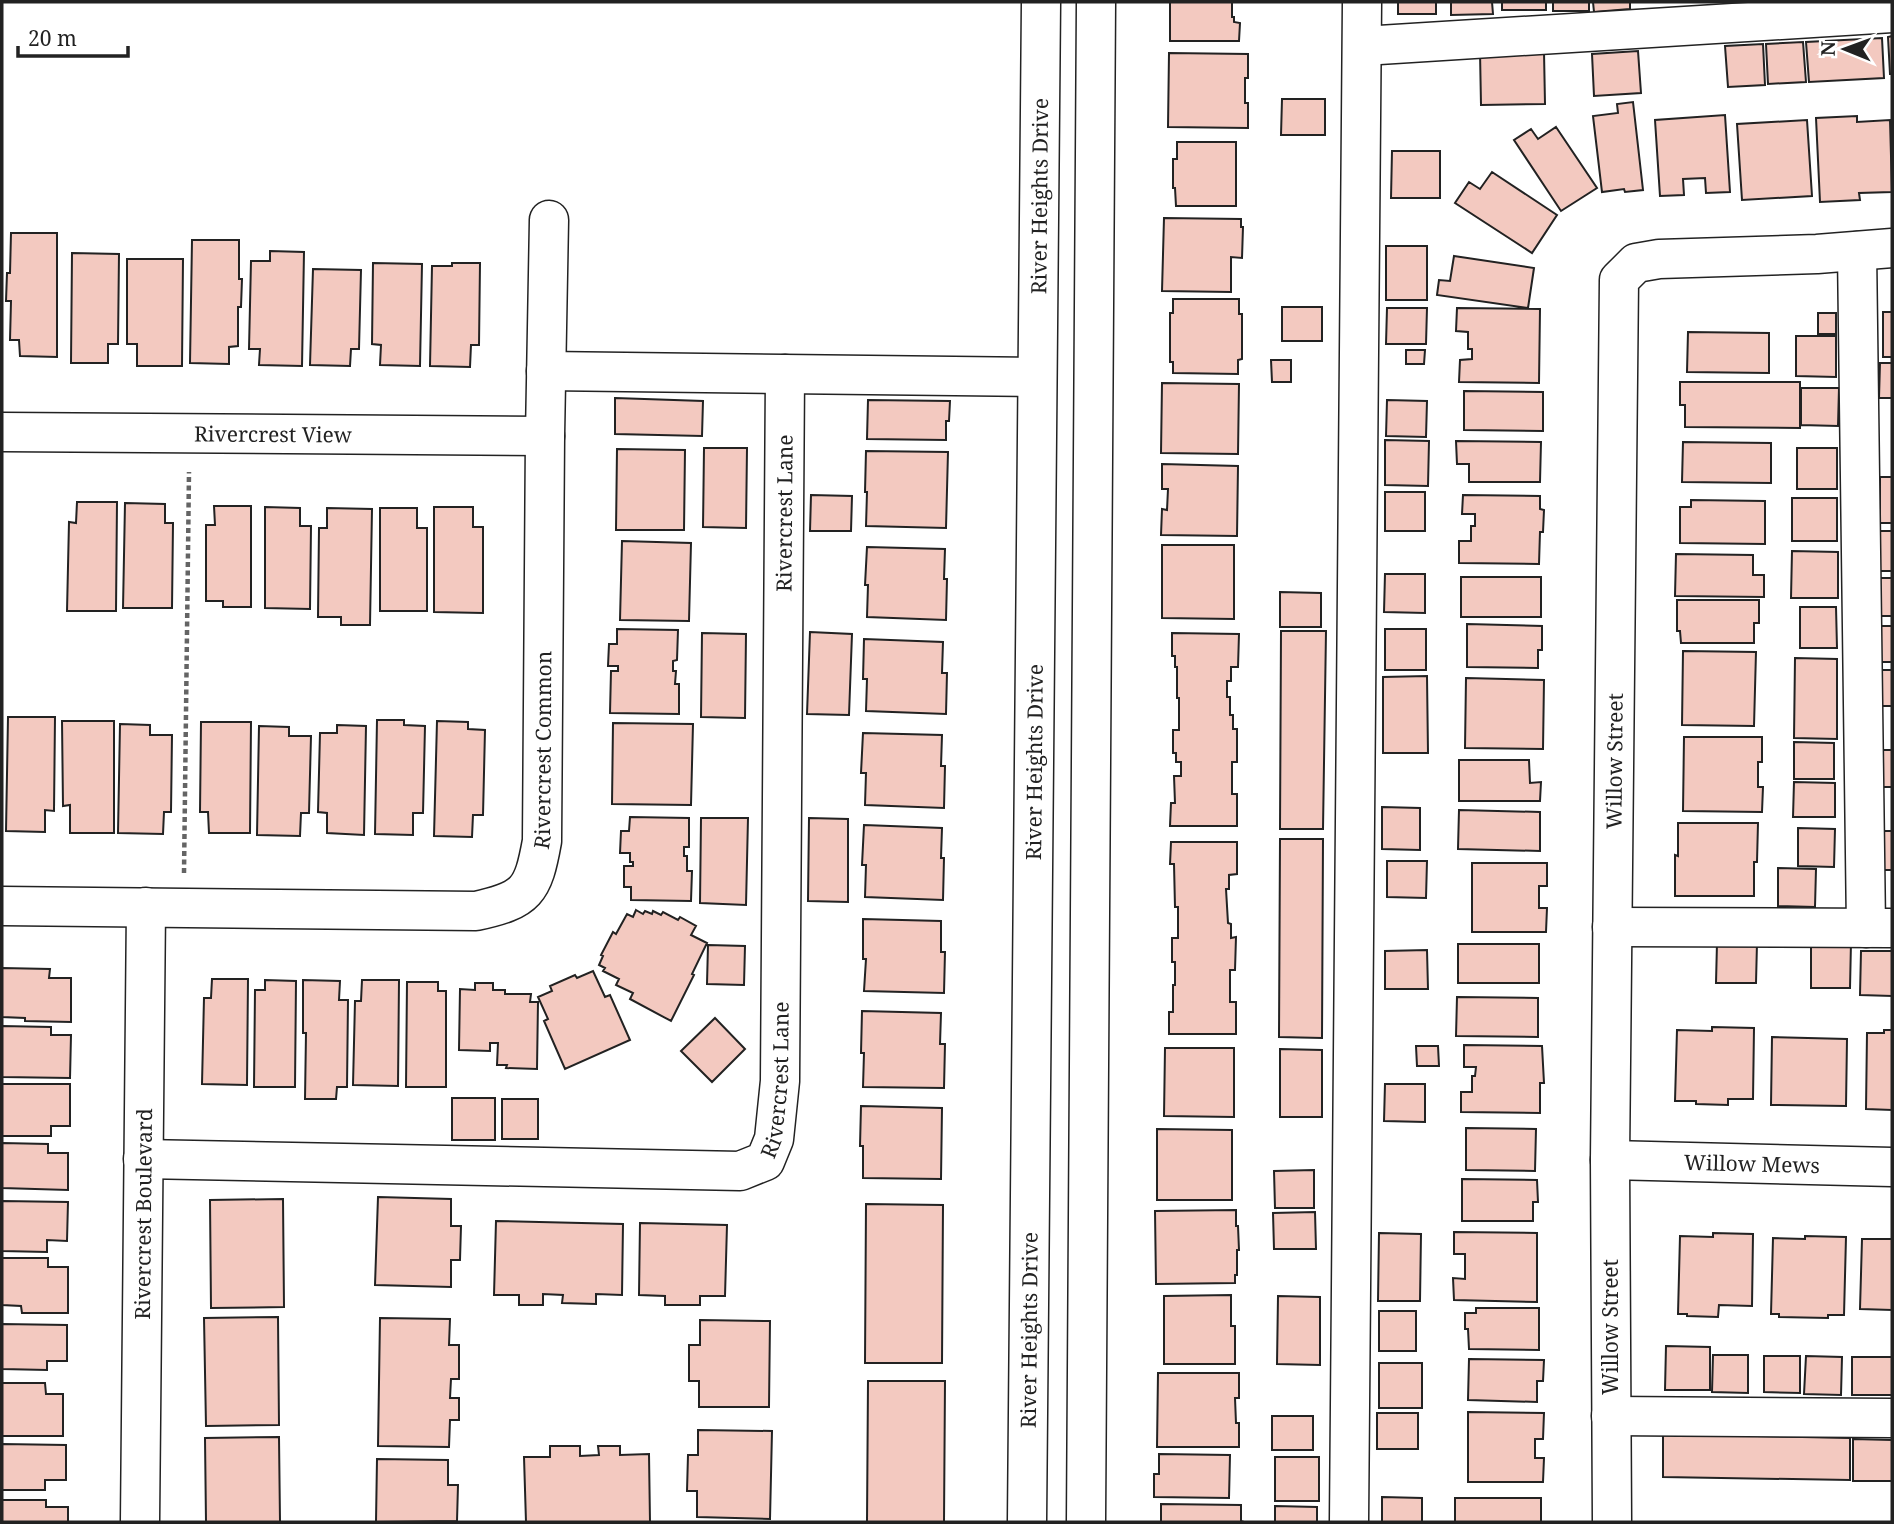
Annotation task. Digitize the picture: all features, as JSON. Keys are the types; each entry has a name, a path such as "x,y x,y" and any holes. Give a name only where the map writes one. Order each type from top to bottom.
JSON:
{"street":[{"name":"River Heights Drive","path":"1027,1522 1041,2"},
{"path":"1086,1522 1096,2"},
{"path":"1349,1522 1362,2"},
{"path":"1363,46 1892,13"},
{"name":"Rivercrest Common","path":"146,907 476,911 502,905 526,892 537,870 542,841 549,220"},
{"path":"1612,928 1879,928 1875,249"},
{"name":"Willow Street","path":"1612,1522 1610,1160 1619,280 1636,262 1659,259 1817,254 1875,249"},
{"path":"546,371 1037,377"},
{"name":"Rivercrest Lane","path":"143,1159 740,1171 765,1161 774,1139 780,1082 785,374"},
{"name":"Rivercrest View","path":"2,432 545,436"},
{"path":"2,906 146,907"},
{"name":"Rivercrest Boulevard","path":"140,1522 146,907"},
{"name":"Willow Mews","path":"1610,1160 1892,1167"},
{"path":"1611,1416 1892,1418"}],"path":[{"path":"184,877 189,465"}],"building":[{"path":"1170,2 1232,2 1232,17 1234,22 1240,23 1239,41 1170,41"},
{"path":"1398,2 1436,2 1436,14 1398,14"},
{"path":"1451,2 1492,2 1493,14 1451,15"},
{"path":"1502,2 1546,2 1546,10 1502,10"},
{"path":"1553,2 1589,2 1589,11 1553,11"},
{"path":"1593,2 1630,2 1630,9 1594,12"},
{"path":"1892,36 1892,74 1890,74 1888,37"},
{"path":"1882,38 1884,78 1809,82 1806,42"},
{"path":"1803,42 1806,82 1768,84 1766,44"},
{"path":"1763,44 1765,85 1728,87 1725,46"},
{"path":"1638,51 1641,93 1594,96 1592,54"},
{"path":"1480,52 1544,52 1545,104 1481,105"},
{"path":"1169,53 1248,54 1245,103 1248,103 1248,128 1168,127"},
{"path":"1282,99 1325,99 1325,135 1281,135"},
{"path":"1633,102 1643,190 1602,192 1593,116 1618,113 1617,104"},
{"path":"1725,115 1730,192 1706,193 1705,178 1683,179 1684,195 1660,196 1655,120"},
{"path":"1857,116 1857,122 1890,120 1892,192 1859,193 1860,200 1820,202 1816,118"},
{"path":"1807,120 1812,196 1742,200 1737,124"},
{"path":"1556,127 1597,188 1561,211 1514,140 1531,129 1538,139"},
{"path":"1177,142 1236,142 1236,206 1176,206 1173,159 1177,159"},
{"path":"1392,151 1440,151 1440,198 1391,198"},
{"path":"1492,172 1557,215 1532,253 1455,203 1469,182 1480,189"},
{"path":"1164,218 1241,219 1242,258 1231,257 1231,292 1162,291"},
{"path":"11,233 57,233 57,357 20,356 19,340 10,340 11,301 6,301"},
{"path":"192,240 239,240 239,279 242,279 241,307 238,307 238,346 229,347 229,364 190,363"},
{"path":"1386,246 1427,246 1427,300 1386,300"},
{"path":"270,251 304,252 302,366 259,365 260,349 249,349 251,261 270,261"},
{"path":"72,253 119,254 118,344 108,344 108,363 71,363"},
{"path":"1454,256 1534,268 1528,308 1437,295 1439,280 1450,281"},
{"path":"127,259 183,259 182,366 137,366 137,344 127,344"},
{"path":"373,263 422,264 420,366 380,365 381,345 372,344"},
{"path":"452,263 480,263 479,345 471,345 470,367 430,366 432,266 452,266"},
{"path":"313,269 361,270 359,349 351,349 350,366 310,365"},
{"path":"1173,299 1239,299 1239,314 1242,314 1242,359 1238,360 1238,374 1173,373 1173,362 1170,362 1170,313 1173,313"},
{"path":"1282,307 1322,307 1322,341 1282,341"},
{"path":"1387,308 1427,308 1426,344 1386,344"},
{"path":"1457,308 1540,309 1539,383 1459,382 1460,360 1472,359 1472,349 1468,349 1468,332 1456,331"},
{"path":"1883,312 1892,312 1892,357 1883,357"},
{"path":"1818,313 1836,313 1836,334 1818,334"},
{"path":"1688,332 1769,333 1769,373 1687,372"},
{"path":"1796,336 1836,336 1836,377 1796,376"},
{"path":"1406,350 1425,350 1424,364 1406,364"},
{"path":"1271,360 1291,360 1291,382 1272,382"},
{"path":"1880,363 1892,363 1892,398 1879,398"},
{"path":"1680,382 1800,382 1800,428 1685,427 1685,405 1680,405"},
{"path":"1162,383 1239,384 1238,454 1161,453"},
{"path":"1801,388 1839,388 1838,426 1801,425"},
{"path":"1464,391 1543,392 1543,431 1464,430"},
{"path":"615,398 703,401 702,436 615,434"},
{"path":"868,400 950,401 946,440 867,439"},
{"path":"1387,400 1427,401 1426,437 1386,436"},
{"path":"1385,440 1429,441 1428,486 1385,485"},
{"path":"1456,441 1541,442 1540,482 1469,482 1469,464 1457,464"},
{"path":"1683,442 1771,443 1771,483 1682,482"},
{"path":"704,448 747,448 746,528 703,527"},
{"path":"1797,448 1837,448 1837,489 1797,489"},
{"path":"617,449 685,450 684,530 616,530"},
{"path":"866,451 948,452 946,528 866,526"},
{"path":"1162,464 1238,466 1237,536 1161,535 1162,509 1167,510 1168,489 1162,489"},
{"path":"1880,477 1892,477 1892,523 1880,523"},
{"path":"1385,492 1425,492 1425,531 1385,531"},
{"path":"811,495 852,496 851,531 810,531"},
{"path":"1463,495 1540,496 1540,509 1544,510 1539,564 1459,563 1459,541 1471,541 1471,526 1475,526 1475,514 1462,514"},
{"path":"1792,498 1837,498 1837,541 1792,541"},
{"path":"1691,500 1765,501 1765,544 1680,543 1680,507 1691,507"},
{"path":"77,502 117,502 116,611 67,611 69,522 76,523"},
{"path":"125,503 165,504 165,523 173,523 172,608 123,608"},
{"path":"214,506 251,506 251,607 223,607 223,601 206,601 206,525 215,525"},
{"path":"265,507 300,508 300,526 311,526 310,609 265,608"},
{"path":"434,507 473,507 473,527 483,527 483,613 434,612"},
{"path":"327,508 372,509 370,625 341,625 341,617 318,617 319,528 327,528"},
{"path":"380,508 417,508 417,528 427,528 427,611 380,611"},
{"path":"1880,531 1892,531 1892,571 1880,571"},
{"path":"622,541 691,543 689,621 620,620"},
{"path":"1162,545 1234,545 1234,619 1162,618"},
{"path":"867,547 945,549 946,620 867,617"},
{"path":"1792,551 1838,552 1838,598 1791,598"},
{"path":"1676,554 1753,555 1753,575 1764,575 1764,597 1675,596"},
{"path":"1385,574 1425,574 1425,613 1384,612"},
{"path":"1461,577 1541,577 1541,617 1461,617"},
{"path":"1877,578 1892,578 1892,616 1876,616"},
{"path":"1280,592 1321,593 1321,627 1280,627"},
{"path":"1677,600 1759,600 1759,623 1754,623 1754,643 1681,643 1680,631 1677,631"},
{"path":"1800,607 1836,607 1837,648 1800,648"},
{"path":"1467,624 1542,626 1542,650 1538,650 1538,668 1467,667"},
{"path":"1879,626 1892,626 1892,662 1879,662"},
{"path":"617,629 678,630 677,660 673,661 673,671 676,671 675,684 679,684 679,714 610,713 611,671 618,671 618,666 608,666 609,644 617,644"},
{"path":"1385,629 1426,629 1426,670 1385,670"},
{"path":"1281,631 1326,631 1323,829 1280,829"},
{"path":"810,632 852,634 849,715 807,714"},
{"path":"702,633 746,634 745,718 701,717"},
{"path":"1172,633 1239,634 1238,667 1231,667 1231,681 1227,681 1230,715 1233,715 1233,729 1237,729 1237,762 1232,762 1232,794 1237,794 1237,826 1170,826 1171,803 1175,803 1174,776 1181,776 1181,762 1176,762 1176,753 1173,753 1173,730 1179,730 1179,698 1177,667 1175,656 1172,656"},
{"path":"864,639 943,642 942,673 947,673 946,714 866,711 867,679 863,679"},
{"path":"1683,651 1756,652 1754,726 1682,725"},
{"path":"1795,658 1837,659 1837,739 1794,738"},
{"path":"1880,670 1892,670 1892,706 1880,706"},
{"path":"1427,676 1428,753 1383,753 1383,677"},
{"path":"1466,678 1544,680 1543,749 1465,748"},
{"path":"8,717 55,717 54,811 45,810 45,832 6,831"},
{"path":"377,720 404,720 404,725 425,726 423,813 413,813 413,835 375,834"},
{"path":"62,721 114,721 114,833 70,833 70,805 63,806"},
{"path":"437,721 468,722 468,729 485,730 483,815 473,815 472,837 434,836"},
{"path":"201,722 251,722 250,833 209,833 208,812 200,812"},
{"path":"613,723 693,724 691,805 612,804"},
{"path":"120,724 150,725 150,735 172,735 171,812 164,812 163,834 118,833"},
{"path":"337,725 366,726 364,835 327,833 327,813 318,812 320,733 337,733"},
{"path":"259,726 289,727 289,736 311,736 309,813 301,813 300,836 257,835"},
{"path":"863,733 942,735 941,766 945,766 944,808 865,805 866,773 861,773"},
{"path":"1684,737 1762,737 1758,787 1763,787 1762,812 1683,811"},
{"path":"1794,742 1834,743 1834,779 1794,779"},
{"path":"1879,750 1892,750 1892,787 1879,787"},
{"path":"1459,760 1529,760 1530,783 1541,782 1540,801 1459,801"},
{"path":"1794,782 1835,783 1835,817 1793,817"},
{"path":"1382,807 1420,808 1420,850 1382,849"},
{"path":"1459,810 1540,812 1540,851 1458,849"},
{"path":"630,817 689,818 689,847 684,847 684,856 687,856 687,871 692,871 691,901 631,900 631,887 624,887 624,866 633,866 633,862 630,862 630,853 620,853 621,831 629,831"},
{"path":"701,818 748,818 746,905 700,903"},
{"path":"809,818 848,819 848,902 808,901"},
{"path":"1678,823 1758,823 1754,896 1675,896"},
{"path":"864,825 942,828 943,900 865,897 866,865 862,865"},
{"path":"1798,828 1835,829 1834,867 1798,866"},
{"path":"1877,831 1892,831 1892,870 1877,870"},
{"path":"1280,839 1323,839 1322,1038 1279,1037"},
{"path":"1171,842 1237,842 1237,874 1229,875 1229,889 1226,889 1231,938 1236,937 1235,970 1230,970 1230,1002 1236,1002 1236,1034 1169,1034 1169,1012 1173,1012 1175,985 1172,938 1178,938 1174,864 1170,864"},
{"path":"1387,861 1427,861 1426,898 1387,897"},
{"path":"1472,863 1547,863 1547,886 1539,886 1539,908 1547,908 1546,932 1472,932"},
{"path":"1778,868 1816,869 1815,907 1778,906"},
{"path":"636,910 643,914 645,911 652,914 653,911 661,915 663,912 678,920 680,917 696,926 691,935 707,943 671,1021 630,999 633,993 616,985 619,979 603,971 605,968 599,965 613,932 616,934 627,914 633,917"},
{"path":"863,919 941,921 941,952 945,952 944,993 864,991 866,959 863,959"},
{"path":"1811,942 1851,942 1850,988 1811,988"},
{"path":"1717,943 1757,943 1756,983 1716,983"},
{"path":"1458,944 1539,944 1539,983 1458,983"},
{"path":"708,945 745,946 744,985 707,984"},
{"path":"1427,950 1428,989 1385,989 1385,951"},
{"path":"1861,951 1892,951 1892,996 1860,995"},
{"path":"2,968 50,969 49,978 71,978 71,1022 25,1021 25,1018 2,1017"},
{"path":"593,971 605,997 610,995 630,1040 565,1069 544,1021 548,1019 538,997 552,991 550,986 575,975 577,978"},
{"path":"212,979 248,979 247,1085 202,1084 204,998 211,998"},
{"path":"265,980 296,981 295,1087 254,1087 255,990 265,990"},
{"path":"303,980 340,981 339,1000 348,1000 347,1087 337,1087 336,1099 305,1099 306,1033 303,1033"},
{"path":"362,980 399,980 398,1086 353,1085 355,1001 361,1001"},
{"path":"407,982 438,982 438,991 446,991 446,1087 406,1087"},
{"path":"475,983 493,983 493,990 505,990 505,994 531,994 530,1002 538,1002 537,1069 497,1065 498,1043 490,1043 490,1051 459,1050 460,989 475,990"},
{"path":"1457,997 1538,998 1538,1037 1456,1036"},
{"path":"862,1011 941,1013 940,1044 945,1044 944,1088 863,1087"},
{"path":"715,1018 745,1049 712,1082 681,1051"},
{"path":"2,1026 51,1027 51,1035 71,1035 70,1078 2,1077"},
{"path":"1712,1027 1754,1028 1753,1099 1728,1099 1728,1105 1675,1101 1677,1030 1712,1031"},
{"path":"1884,1030 1892,1030 1892,1110 1866,1109 1867,1033 1884,1033"},
{"path":"1772,1037 1847,1039 1846,1106 1771,1105"},
{"path":"1464,1045 1542,1046 1544,1083 1540,1083 1540,1113 1461,1112 1461,1092 1472,1092 1472,1076 1475,1076 1476,1067 1464,1067"},
{"path":"1416,1046 1438,1046 1439,1066 1417,1066"},
{"path":"1165,1048 1234,1048 1234,1117 1164,1116"},
{"path":"1280,1049 1322,1050 1322,1117 1280,1117"},
{"path":"2,1084 70,1084 70,1126 51,1126 51,1136 2,1136"},
{"path":"1385,1084 1425,1084 1425,1122 1384,1121"},
{"path":"452,1098 495,1098 495,1140 452,1140"},
{"path":"502,1099 538,1099 538,1139 502,1139"},
{"path":"861,1106 942,1108 941,1179 863,1178 863,1146 860,1146"},
{"path":"1466,1128 1536,1129 1535,1171 1466,1170"},
{"path":"1157,1129 1232,1130 1232,1200 1157,1200"},
{"path":"2,1143 48,1144 48,1153 68,1153 68,1190 2,1188"},
{"path":"1314,1170 1314,1208 1275,1208 1274,1171"},
{"path":"1462,1179 1537,1180 1538,1202 1533,1202 1533,1221 1462,1221"},
{"path":"378,1197 451,1199 451,1226 461,1226 460,1260 451,1260 451,1287 375,1285"},
{"path":"283,1199 284,1307 211,1308 210,1200"},
{"path":"2,1201 68,1202 67,1241 47,1240 47,1252 2,1251"},
{"path":"866,1204 943,1205 942,1363 865,1363"},
{"path":"1236,1210 1239,1250 1235,1283 1156,1284 1155,1211"},
{"path":"1315,1212 1316,1249 1274,1249 1273,1213"},
{"path":"496,1221 623,1224 622,1295 596,1294 596,1304 562,1303 563,1295 543,1294 543,1305 519,1305 519,1295 494,1295"},
{"path":"640,1223 727,1225 725,1296 700,1296 700,1305 665,1305 665,1296 639,1295"},
{"path":"1454,1232 1537,1233 1537,1302 1454,1300 1453,1278 1465,1279 1465,1254 1454,1254"},
{"path":"1379,1233 1421,1234 1420,1301 1378,1301"},
{"path":"1713,1233 1753,1234 1752,1306 1719,1305 1718,1317 1678,1314 1680,1236 1713,1237"},
{"path":"1805,1236 1846,1237 1844,1315 1828,1315 1828,1318 1779,1317 1779,1314 1771,1314 1773,1238 1805,1239"},
{"path":"1862,1239 1892,1239 1892,1310 1860,1309"},
{"path":"2,1258 48,1258 48,1267 68,1267 68,1313 22,1313 21,1306 2,1305"},
{"path":"1231,1295 1231,1326 1235,1326 1235,1364 1164,1364 1164,1296"},
{"path":"1278,1296 1320,1297 1320,1365 1277,1364"},
{"path":"1476,1308 1539,1308 1539,1350 1469,1349 1465,1313 1476,1313"},
{"path":"1379,1311 1416,1311 1416,1351 1379,1351"},
{"path":"278,1317 279,1425 206,1426 204,1318"},
{"path":"380,1318 450,1319 449,1345 459,1345 459,1379 451,1379 450,1398 459,1398 459,1420 450,1420 449,1447 378,1446"},
{"path":"700,1320 770,1321 769,1407 699,1407 699,1381 689,1381 689,1345 700,1345"},
{"path":"2,1324 67,1325 67,1361 47,1361 47,1370 2,1369"},
{"path":"1666,1346 1710,1347 1710,1390 1665,1390"},
{"path":"1713,1355 1748,1355 1748,1393 1712,1392"},
{"path":"1764,1356 1800,1356 1800,1393 1764,1392"},
{"path":"1806,1356 1842,1357 1841,1395 1804,1394"},
{"path":"1852,1357 1892,1357 1892,1395 1852,1395"},
{"path":"1469,1359 1544,1360 1543,1381 1537,1381 1537,1402 1468,1400"},
{"path":"1379,1363 1422,1363 1422,1408 1379,1408"},
{"path":"1158,1373 1239,1373 1239,1398 1235,1398 1239,1447 1157,1447"},
{"path":"868,1381 945,1381 944,1522 867,1522"},
{"path":"2,1383 45,1383 46,1394 63,1394 63,1436 2,1436"},
{"path":"1468,1412 1544,1413 1543,1439 1535,1439 1535,1458 1544,1458 1543,1482 1468,1482"},
{"path":"1377,1413 1418,1413 1418,1449 1377,1449"},
{"path":"1272,1416 1313,1416 1313,1450 1272,1450"},
{"path":"698,1430 772,1431 770,1519 697,1517 697,1491 687,1491 688,1455 698,1455"},
{"path":"1663,1434 1850,1438 1850,1480 1663,1477"},
{"path":"279,1437 280,1522 206,1522 205,1438"},
{"path":"1853,1439 1892,1440 1892,1481 1853,1481"},
{"path":"2,1444 66,1445 66,1480 45,1480 45,1490 2,1490"},
{"path":"550,1446 580,1446 580,1456 599,1455 598,1446 620,1446 620,1455 649,1454 650,1522 526,1522 524,1457 550,1457"},
{"path":"1159,1454 1230,1455 1229,1498 1154,1497 1154,1474 1159,1474"},
{"path":"1275,1457 1319,1457 1319,1501 1275,1501"},
{"path":"377,1459 448,1460 448,1485 458,1485 457,1521 376,1522"},
{"path":"1382,1497 1422,1498 1422,1522 1382,1522"},
{"path":"1455,1498 1541,1498 1541,1522 1455,1522"},
{"path":"2,1500 46,1500 46,1507 68,1507 68,1522 2,1522"},
{"path":"1161,1504 1241,1505 1241,1521 1244,1522 1161,1522"},
{"path":"1275,1506 1317,1507 1317,1522 1275,1522"}]}
